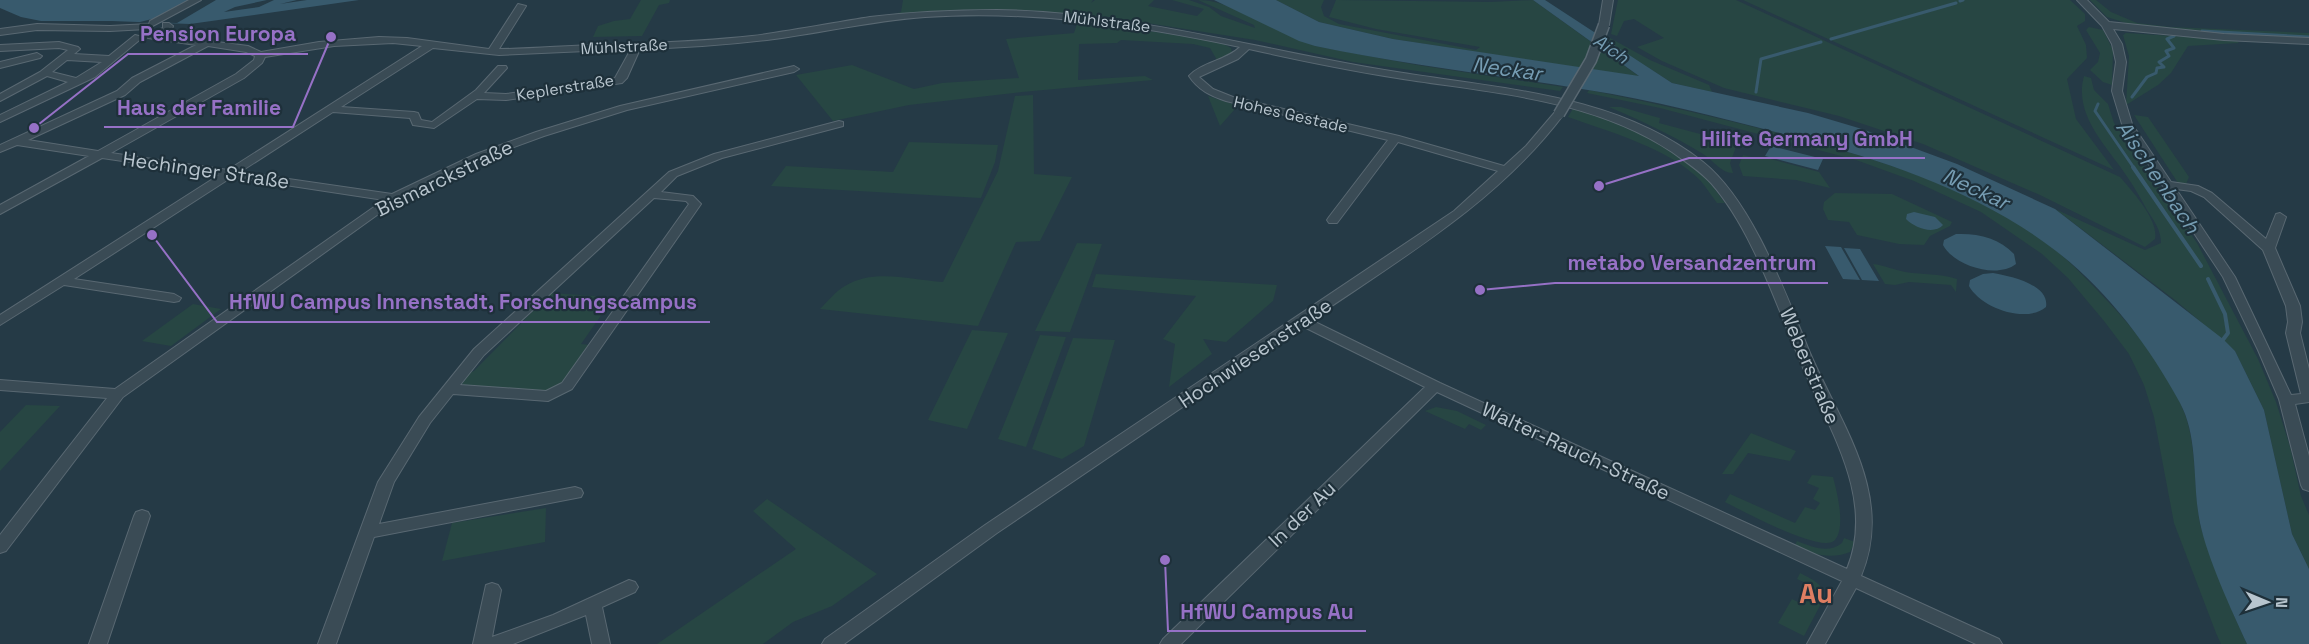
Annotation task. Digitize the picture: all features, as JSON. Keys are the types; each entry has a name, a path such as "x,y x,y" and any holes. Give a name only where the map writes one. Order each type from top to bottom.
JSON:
{"street":[{"path":"0,119 79,82 112,59 135,36 150,25 196,0"},
{"path":"0,32 40,27 119,29 150,25 166,27 208,0"},
{"name":"Hochwiesenstraße","path":"831,644 992,529 1303,321 1458,214 1530,148 1559,114 1591,60 1604,25 1608,0"},
{"path":"2082,0 2106,25 2117,44 2120,53 2117,92 2127,124 2229,277 2265,350 2286,399 2308,482"},
{"path":"492,52 521,6"},
{"name":"Mühlstraße","path":"135,36 151,36 248,49 260,55 355,41 391,40 492,52 742,40 890,18 969,13 1087,18 1166,28 1392,75 1542,97 1608,115"},
{"path":"2106,25 2224,37 2309,40"},
{"name":"Mühlstraße","path":"151,36 166,27 174,39"},
{"path":"119,29 135,36"},
{"path":"0,149 122,93 136,80 205,44"},
{"path":"0,48 59,45 75,50 48,75 0,98"},
{"path":"0,321 430,45"},
{"name":"Hohes Gestade","path":"1248,45 1235,57 1194,76 1197,81 1206,89 1230,99 1395,138 1507,170"},
{"name":"Keplerstraße","path":"474,96 506,97 618,81 622,78 637,46"},
{"path":"0,210 240,76 259,61 260,55"},
{"path":"0,65 23,57 37,56"},
{"path":"65,57 112,59"},
{"path":"332,109 365,113 387,111 415,115 417,123 434,125 474,96 494,79 502,68"},
{"name":"Bismarckstraße","path":"0,547 118,394 394,198 480,156 540,134 624,108 794,69"},
{"path":"48,75 79,82"},
{"name":"Weberstraße","path":"1608,115 1645,131 1704,169 1724,192 1742,221 1785,306 1861,487 1866,534 1862,554 1816,644"},
{"path":"327,644 386,482 424,420 479,352 673,174 718,156 839,124"},
{"path":"1333,220 1395,138"},
{"name":"Hechinger Straße","path":"18,142 394,198"},
{"path":"2168,185 2194,188 2208,195 2269,248 2293,306 2295,322 2293,333 2305,365 2309,397 2298,400 2286,399"},
{"path":"447,389 548,396 567,386 695,204 689,198 649,194"},
{"path":"2269,248 2280,217"},
{"path":"61,281 174,298"},
{"name":"Walter-Rauch-Straße","path":"1303,321 1435,386 1993,644"},
{"path":"0,385 118,394"},
{"name":"In der Au","path":"1170,644 1435,386"},
{"path":"367,532 575,493"},
{"path":"98,644 142,516"},
{"path":"493,644 559,620 629,587"},
{"path":"482,644 492,590"},
{"path":"593,604 601,644"}],"green space":[{"path":"641,0 670,0 669,3 659,5 642,36 593,37 598,26 630,19"},
{"path":"903,0 1093,0 1091,3 1095,0 1154,0 1148,6 1197,16 1204,9 1172,0 1189,0 1209,7 1221,16 1255,28 1254,25 1198,0 1212,1 1241,11 1315,46 1417,65 1563,87 1560,91 1353,62 1255,40 1109,17 1017,10 894,14 901,12"},
{"path":"1276,0 1324,0 1321,7 1324,16 1339,24 1476,50 1480,47 1376,29 1329,17 1336,0 1491,2 1533,0 1640,77 1393,39 1319,22"},
{"path":"1618,0 1736,0 2120,177 2149,215 2155,231 2155,239 2145,247 2040,195 1923,144 1839,116 1724,88 1662,61 1637,47 1664,38 1634,19 1624,21 1617,36 1611,34"},
{"path":"1743,0 2070,0 2085,14 2085,21 2077,26 2086,45 2087,58 2067,79 2076,119 2114,170"},
{"path":"2090,0 2096,0 2111,12 2137,23 2170,27 2309,33 2309,38 2232,35 2129,24 2107,17"},
{"path":"1078,21 1218,41 1231,48 1232,53 1217,60 1210,48 1193,44 1121,40 1117,43 1079,44 1078,80 1145,76 1153,80 909,105 833,121 796,75 852,65 914,89 942,83 1019,78 1006,39 1074,33"},
{"path":"2089,27 2103,30 2113,50 2112,85 2103,82 2090,70 2098,62 2100,53 2086,30"},
{"path":"2126,33 2236,40 2239,43 2188,46 2171,73 2158,85 2126,105 2129,56 2123,35"},
{"path":"1610,38 1650,60 1709,85 1712,92 1672,83 1608,42"},
{"path":"2084,76 2091,78 2094,90 2108,104 2114,123 2197,243 2258,359 2276,402 2290,447 2301,496 2309,515 2309,569 2292,534 2264,410 2235,351 2175,300 2055,209 2145,250 2161,243 2155,222 2088,118 2083,104"},
{"path":"1589,90 1768,130 1898,168 1965,195 1998,212 2058,252 2134,331 2153,355 2176,394 2191,435 2201,528 2247,644 2221,644 2216,633 2174,523 2154,417 2144,385 2129,354 2068,278 2042,254 1981,212 1914,181 1856,160 1660,108 1587,93"},
{"path":"1033,95 1034,174 1072,177 1040,241 1016,242 978,326 820,309 842,288 868,278 893,276 943,282 998,171 1015,96"},
{"path":"1208,96 1233,104 1235,109 1220,126"},
{"path":"1574,107 1623,124 1671,149 1699,170 1725,203 1717,203 1700,180 1672,159 1638,142 1568,117"},
{"path":"1609,107 1621,107 1660,118 1659,123 1730,142 1736,147 1730,163 1733,173 1721,169 1703,154 1680,141"},
{"path":"2134,115 2148,117 2189,177 2186,184 2178,183"},
{"path":"909,142 998,145 995,162 981,198 771,186 786,166 893,172"},
{"path":"1743,155 1760,159 1763,157 1819,172 1830,188 1796,180 1743,176 1739,165"},
{"path":"1835,193 1892,194 1952,222 1950,226 1930,236 1924,245 1899,244 1857,235 1849,222 1828,220 1823,209 1824,202"},
{"path":"1077,243 1102,244 1070,332 1035,331"},
{"path":"1873,264 1905,272 1957,279 1956,292 1951,285 1909,282 1895,285 1885,284"},
{"path":"1096,274 1277,285 1273,301 1226,342 1203,339 1212,354 1169,387 1175,344 1163,339 1196,296 1092,287"},
{"path":"551,293 622,298 616,307 607,307 581,344 590,345 562,386 545,392 462,384 469,373 474,371"},
{"path":"193,304 221,309 171,346 142,341"},
{"path":"972,330 1008,333 967,429 928,420"},
{"path":"1040,335 1066,337 1026,447 998,439"},
{"path":"1073,338 1115,340 1084,446 1062,459 1032,449"},
{"path":"26,405 60,406 0,471 0,432"},
{"path":"1436,407 1457,411 1486,425 1481,430 1469,424 1465,429 1425,411"},
{"path":"1751,433 1796,451 1790,461 1748,453 1733,474 1722,474"},
{"path":"1812,475 1833,477 1837,491 1840,527 1835,540 1827,543 1815,542 1781,530 1725,502 1730,494 1795,523 1805,507 1815,510 1820,503 1813,499 1819,488 1807,483"},
{"path":"767,499 877,574 832,606 793,622 763,644 657,644 796,549 753,511"},
{"path":"546,508 545,542 442,561 452,523"},
{"path":"1844,538 1855,542 1850,552 1835,556 1808,552 1794,547 1797,541 1826,549 1842,543"},
{"path":"1800,573 1819,585 1824,598 1804,636 1778,623 1792,599 1800,603 1810,585 1797,579"}],"water":[{"path":"0,0 267,0 235,7 224,12 259,7 274,0 297,0 280,4 307,0 359,0 190,24 41,21 21,17 0,8"},
{"path":"1214,0 1276,0 1319,22 1393,39 1639,76 1533,0 1545,0 1672,83 1808,113 1862,129 1957,164 2055,209 2223,339 2235,351 2264,410 2292,534 2309,569 2309,644 2247,644 2208,553 2200,523 2190,431 2180,403 2168,382 2141,340 2093,284 2056,251 1997,212 1900,169 1798,138 1694,111 1615,94 1315,46 1299,41"},
{"path":"1771,146 1823,159 1818,170 1765,156"},
{"path":"1914,212 1935,217 1943,225 1930,230 1914,225 1906,219 1907,214"},
{"path":"1956,234 1972,234 1995,240 2014,254 2016,264 2008,268 1987,270 1956,259 1943,245 1944,240"},
{"path":"1825,246 1841,247 1860,280 1843,279"},
{"path":"1844,248 1860,249 1879,281 1862,280"},
{"path":"1993,273 2027,282 2035,287 2046,299 2046,307 2037,312 2016,314 1993,307 1983,301 1969,286 1970,280 1983,274"}],"pier":[{"path":"189,0 216,0 177,23 140,22 156,18"}],"waterway":[{"path":"1831,39 1956,3"},
{"name":"Aischenbach","path":"2202,31 2309,37"},
{"name":"Aischenbach","path":"2132,97 2147,77 2156,73 2157,68 2164,67 2159,62 2169,56 2166,51 2174,48 2167,39 2174,36"},
{"path":"1756,92 1761,59 1821,42"},
{"name":"Aischenbach","path":"2098,104 2095,111 2134,168"},
{"name":"Aischenbach","path":"2133,167 2201,266"},
{"name":"Aischenbach","path":"2208,279 2225,314 2228,333 2222,341"}],"place":[{"name":"Haus der Familie","path":"331,37"},
{"name":"Pension Europa","path":"34,128"},
{"name":"Hilite Germany GmbH","path":"1599,186"},
{"name":"HfWU Campus Innenstadt, Forschungscampus","path":"152,235"},
{"name":"metabo Versandzentrum","path":"1480,290"},
{"name":"HfWU Campus Au","path":"1165,560"}],"district":[{"name":"Au","path":"1816,594"}],"water label":[{"name":"Aich","path":"1611,49"},
{"name":"Neckar","path":"1507,69"},
{"name":"Neckar","path":"1976,189"}]}
